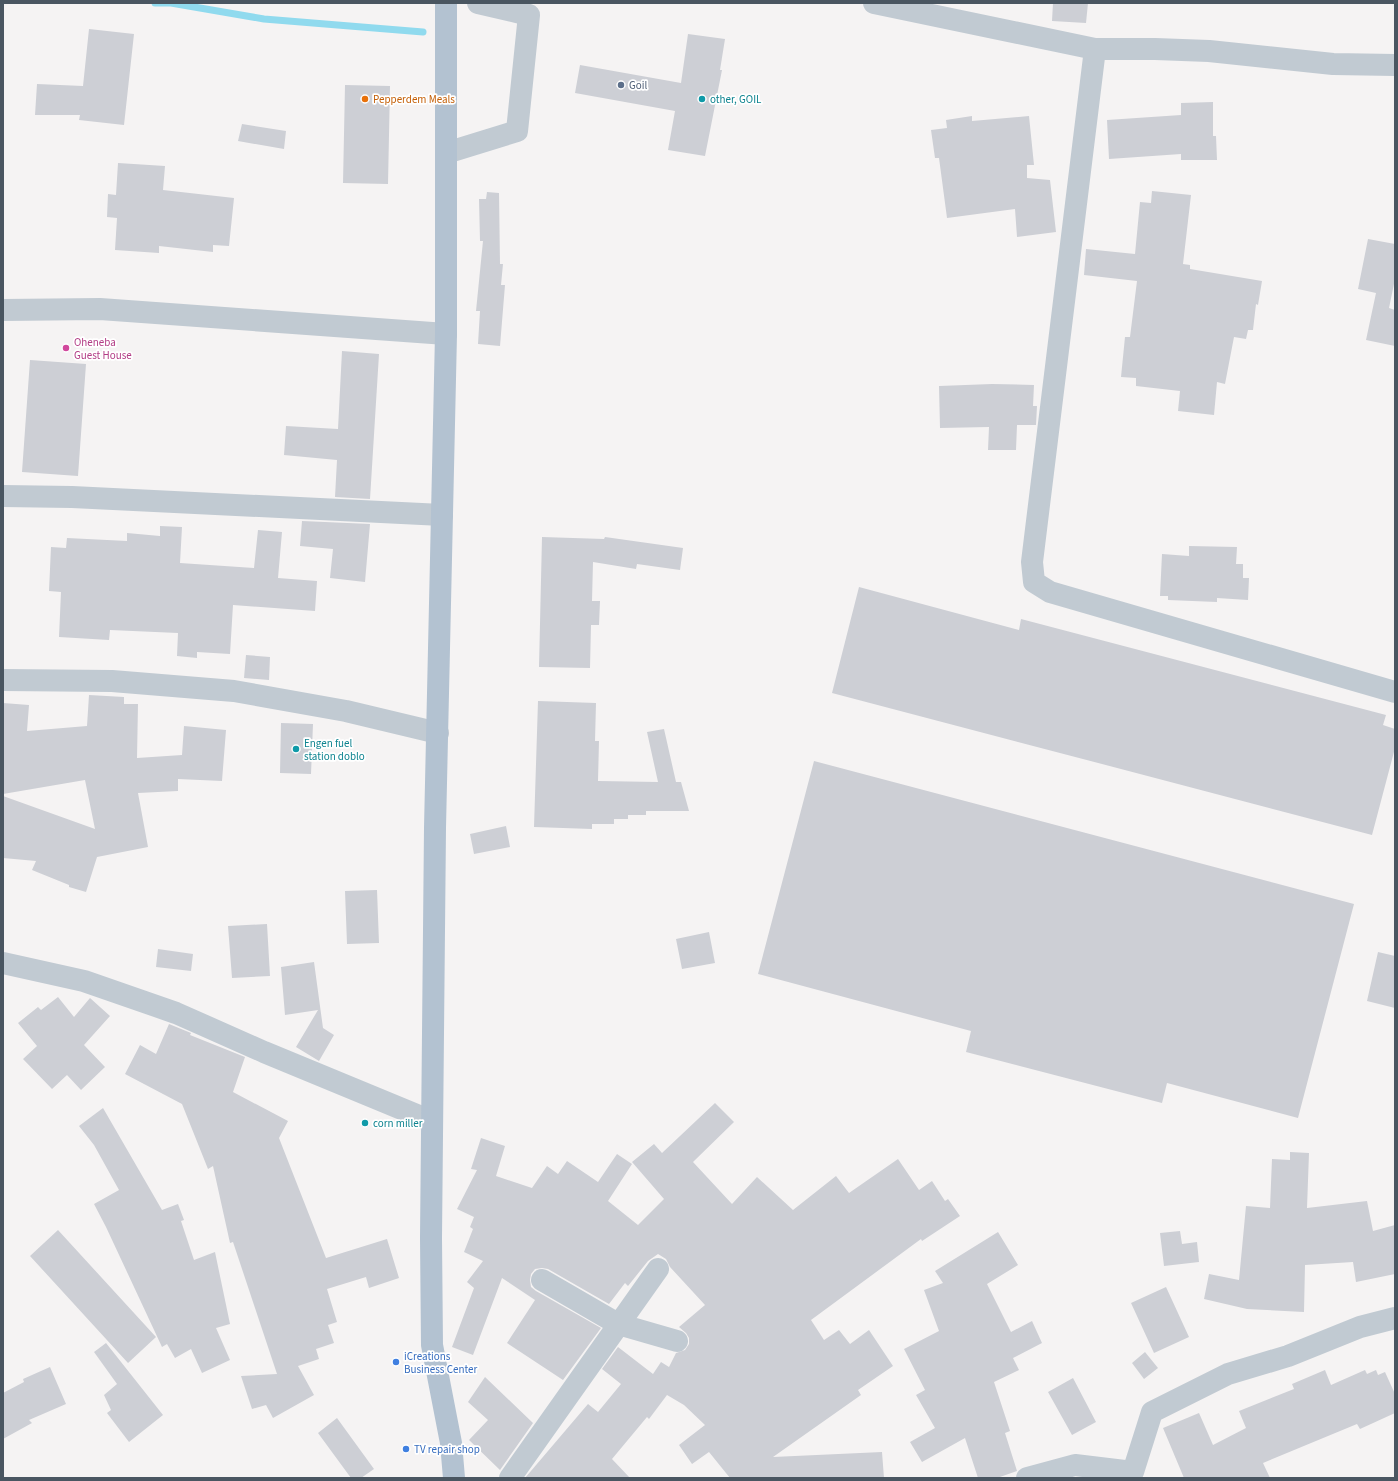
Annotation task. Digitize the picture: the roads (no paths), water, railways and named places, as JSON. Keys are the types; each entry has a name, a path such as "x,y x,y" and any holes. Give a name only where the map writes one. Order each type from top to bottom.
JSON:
{"main road":[{"path":"446,3 446,334 431,1121 432,1345 451,1443 454,1478"}],"street":[{"path":"446,153 517,131 529,15 478,3"},
{"path":"874,3 1095,49 1209,51 1333,64 1395,65"},
{"path":"1095,49 1032,562 1034,582 1050,592 1395,692"},
{"path":"3,310 100,309 446,334"},
{"path":"3,496 111,499 442,515"},
{"path":"3,680 112,681 234,690 346,711 438,734"},
{"path":"3,963 84,981 176,1013 264,1052 431,1121"},
{"path":"513,1477 618,1324 658,1270"},
{"path":"542,1280 618,1324 677,1341"},
{"path":"1027,1478 1075,1465 1134,1475 1152,1412 1228,1374 1288,1356 1360,1327 1395,1318"}],"waterway":[{"path":"155,3 171,3 264,19 423,32"}],"place":[{"name":"Goil","path":"621,85"},
{"name":"Pepperdem Meals","path":"365,99"},
{"name":"other, GOIL","path":"702,99"},
{"name":"Oheneba Guest House","path":"66,348"},
{"name":"Engen fuel station doblo","path":"296,749"},
{"name":"corn miller","path":"365,1123"},
{"name":"iCreations Business Center","path":"396,1362"},
{"name":"TV repair shop","path":"406,1449"}]}
